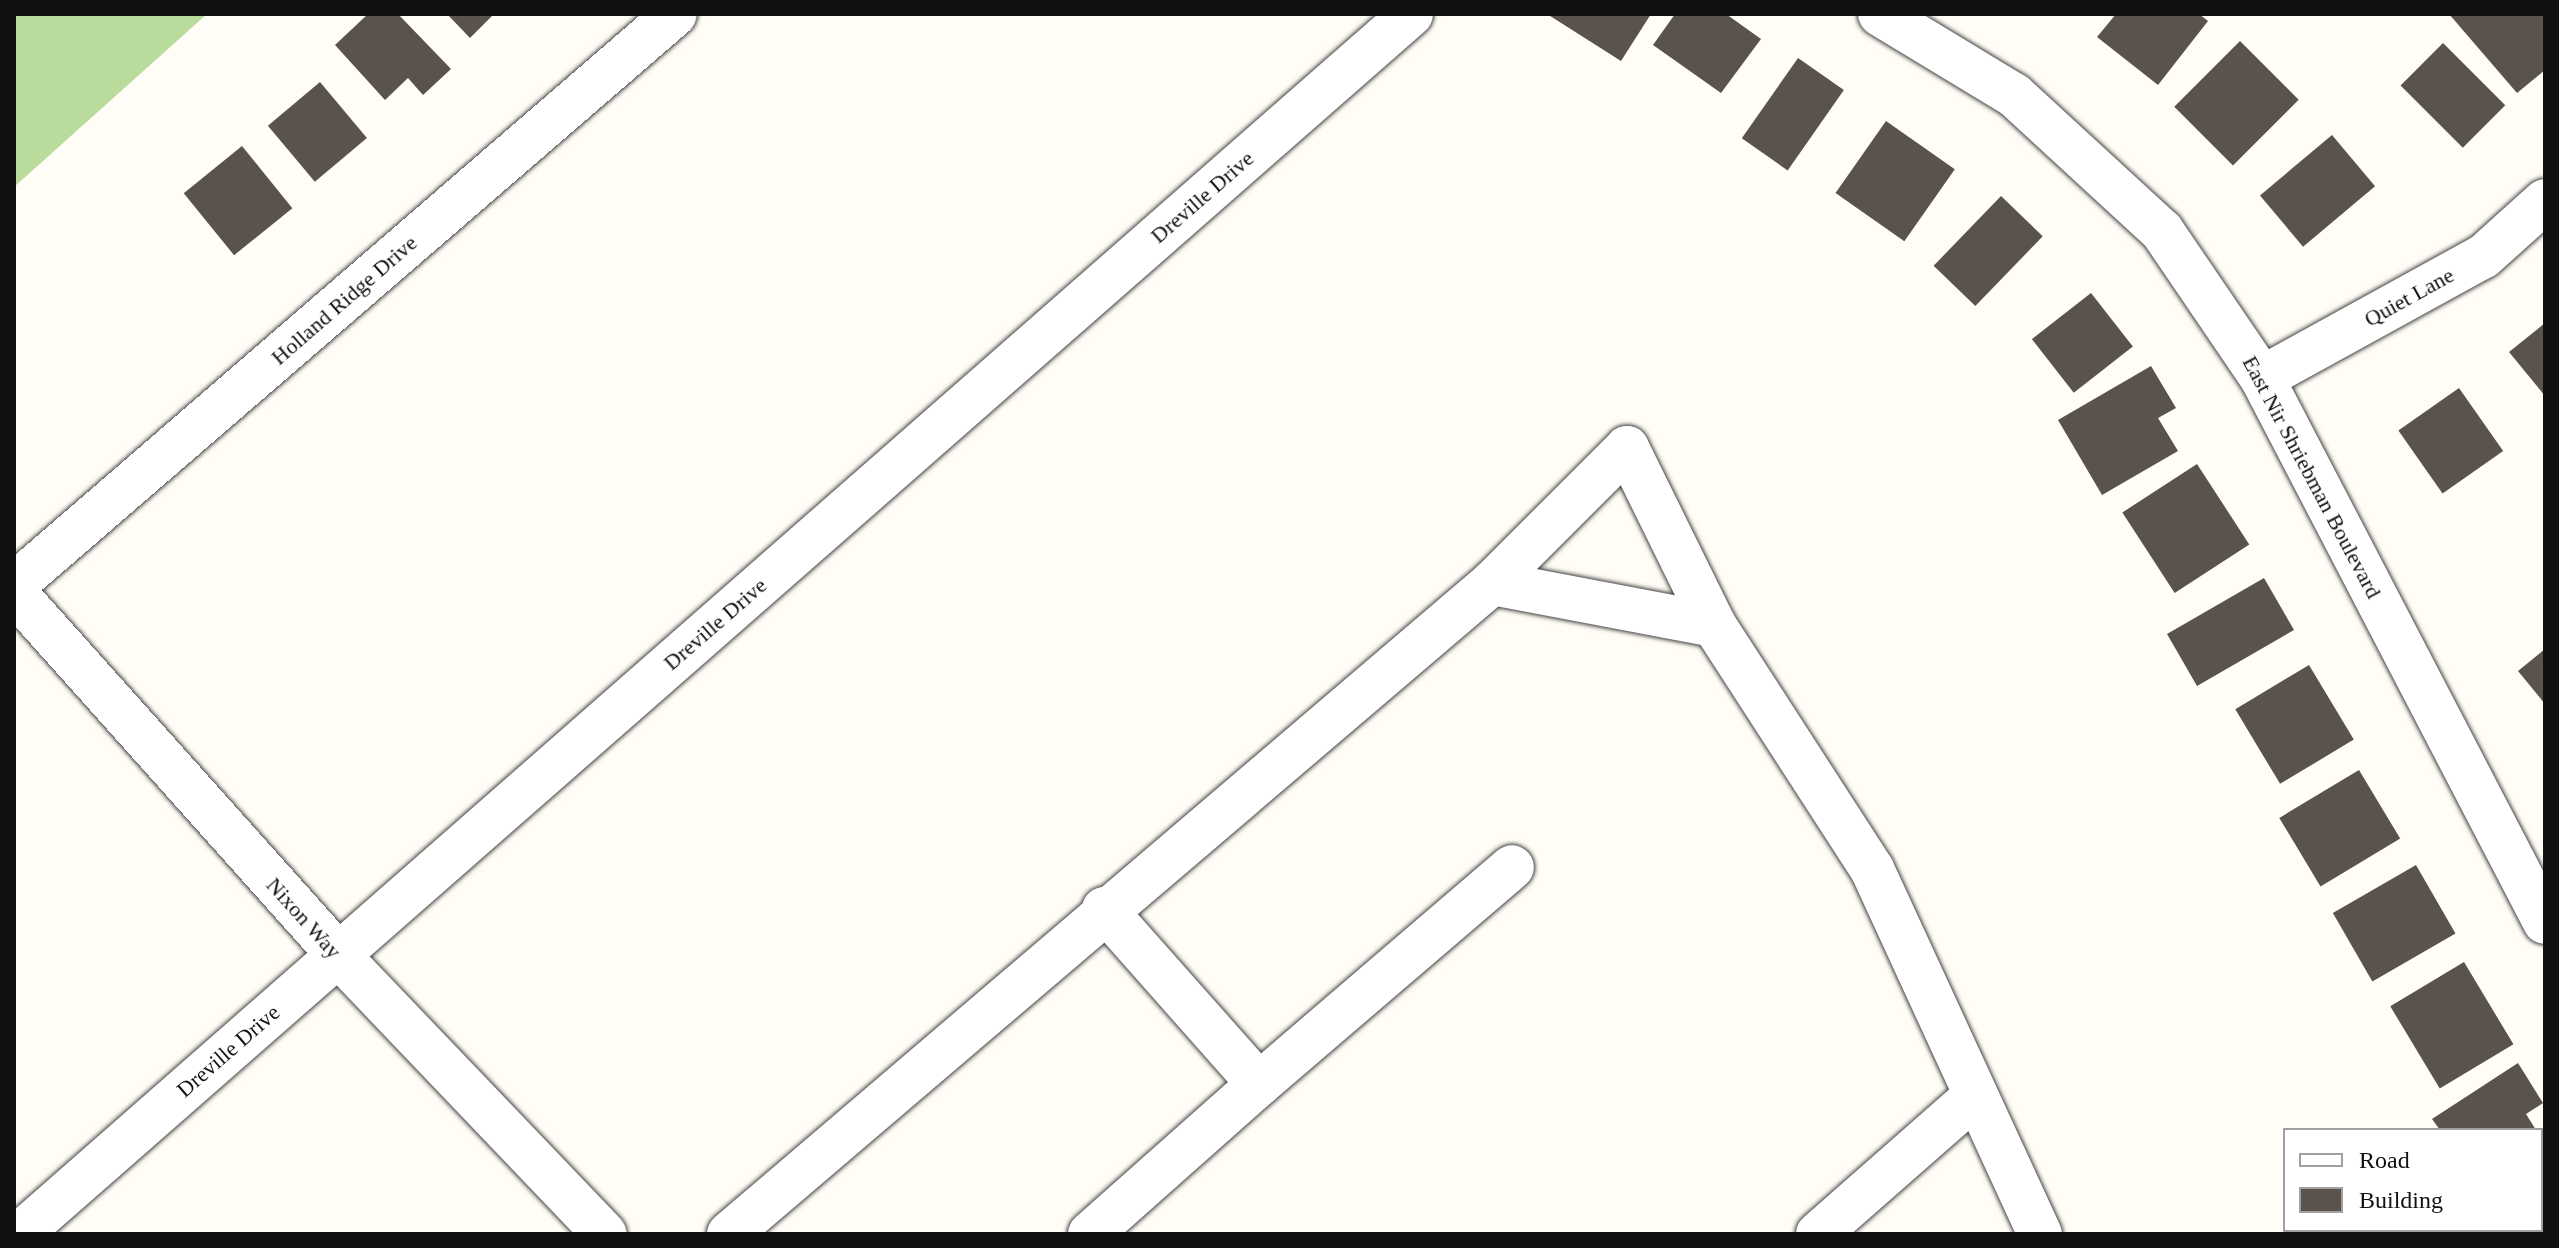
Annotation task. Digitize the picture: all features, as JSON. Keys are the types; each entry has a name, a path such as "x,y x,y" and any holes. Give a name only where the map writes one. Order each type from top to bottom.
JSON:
{"street":[{"name":"Holland Ridge Drive","path":"14,585 675,14"},
{"name":"Dreville Drive","path":"20,1234 1411,14"},
{"name":"East Nir Shriebman Boulevard","path":"1880,14 2014,95 2162,231 2262,378 2532,862 2545,922"},
{"name":"Quiet Lane","path":"2262,378 2484,256 2545,201"},
{"path":"729,1234 1104,909 1492,583 1627,448 1714,625 1872,869 2040,1234"},
{"path":"1492,583 1714,625"},
{"name":"Nixon Way","path":"14,592 338,955 605,1234"},
{"path":"1090,1234 1512,867"},
{"path":"1104,909 1259,1084"},
{"path":"1818,1234 1976,1095"}],"green space":[{"path":"14,14 207,14 14,187"}],"building":[{"path":"368,14 398,14 451,69 423,95 408,78 385,100 335,45"},
{"path":"447,14 494,14 470,38"},
{"path":"1547,14 1651,14 1621,61"},
{"path":"1675,14 1726,14 1761,39 1721,93 1653,45"},
{"path":"2116,14 2199,14 2208,21 2158,85 2097,37"},
{"path":"2449,14 2545,14 2545,70 2517,93"},
{"path":"2240,41 2299,100 2233,165 2174,107"},
{"path":"2443,43 2505,105 2463,148 2401,85"},
{"path":"1798,58 1844,90 1788,170 1742,138"},
{"path":"320,82 367,138 315,182 268,126"},
{"path":"1886,121 1955,169 1904,241 1836,193"},
{"path":"2332,135 2375,186 2303,247 2260,195"},
{"path":"242,146 292,208 234,255 184,193"},
{"path":"2001,196 2043,236 1975,306 1934,266"},
{"path":"2091,293 2133,347 2074,393 2032,339"},
{"path":"2545,323 2545,396 2509,352"},
{"path":"2151,366 2176,408 2158,418 2178,451 2102,495 2058,420"},
{"path":"2459,388 2503,451 2443,494 2398,430"},
{"path":"2197,464 2249,545 2175,593 2122,512"},
{"path":"2264,578 2294,630 2197,686 2167,634"},
{"path":"2545,649 2545,704 2518,671"},
{"path":"2309,665 2354,740 2280,784 2235,709"},
{"path":"2359,770 2400,839 2320,886 2279,818"},
{"path":"2416,865 2456,933 2372,981 2333,913"},
{"path":"2464,962 2513,1044 2440,1089 2390,1006"},
{"path":"2518,1063 2543,1103 2526,1114 2535,1128 2439,1128 2432,1119"},
{"path":"2545,1215 2545,1234 2486,1234 2543,1232"}]}
